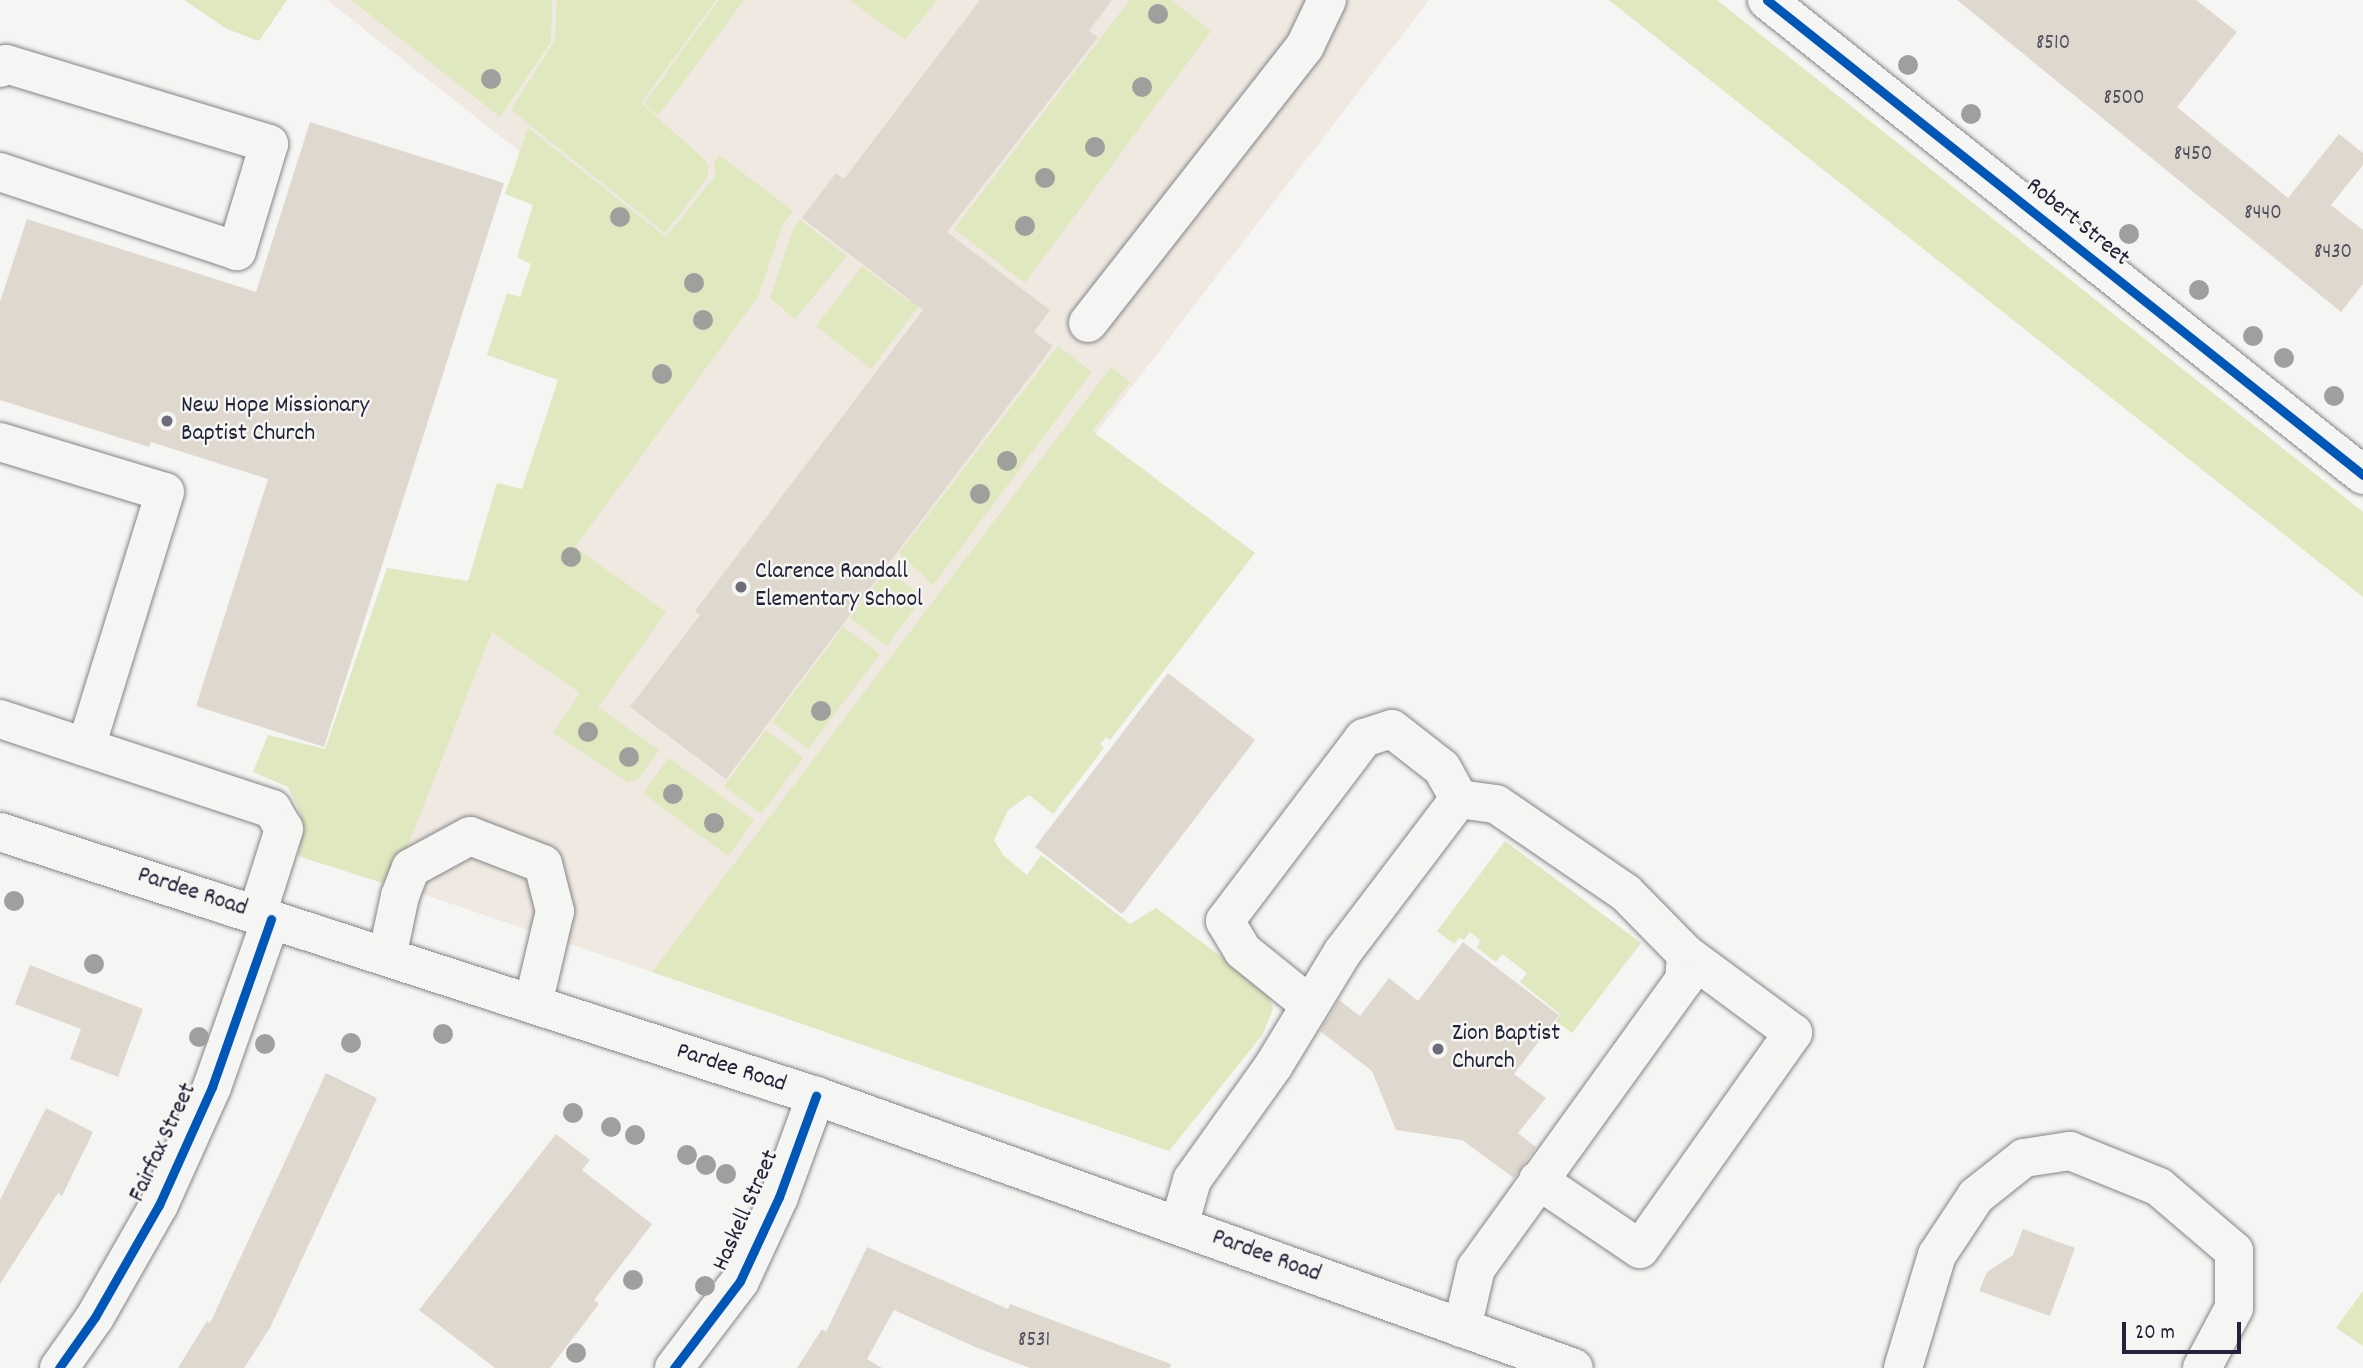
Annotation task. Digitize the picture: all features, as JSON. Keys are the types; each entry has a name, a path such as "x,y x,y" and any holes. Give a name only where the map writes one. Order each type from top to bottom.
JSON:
{"main road":[{"path":"1088,323 1305,46 1327,0"},
{"name":"Robert Street","path":"1767,0 2363,475"},
{"path":"0,68 6,64 269,144 237,251 0,172"},
{"path":"0,442 166,492 86,747"},
{"name":"Fairfax Street","path":"0,719 272,809 284,829 264,916 212,1087 159,1205 95,1317 59,1368"},
{"path":"1310,1005 1243,951 1225,921 1364,738 1392,729 1442,768 1459,799"},
{"path":"1459,799 1496,804 1626,893 1686,954 1793,1033 1640,1249 1538,1180"},
{"path":"1179,1226 1192,1180 1274,1065 1342,953 1459,799"},
{"name":"Pardee Road","path":"0,832 816,1096 1574,1368"},
{"path":"387,957 400,896 411,868 470,836 543,864 555,911 533,1004"},
{"path":"1462,1328 1475,1268 1684,980 1686,954"},
{"name":"Haskell Street","path":"674,1368 740,1281 779,1197 816,1096"},
{"path":"1903,1368 1937,1255 1976,1196 2024,1158 2070,1151 2159,1187 2234,1251 2234,1308 2202,1368"}],"shaded area":[{"name":"Clarence Randall Elementary School","path":"327,0 1429,0 1097,432 682,982 304,854 587,469 603,217"}],"green space":[{"path":"184,0 287,0 259,41 227,29"},
{"path":"351,0 552,0 551,42 500,117"},
{"path":"557,0 716,0 641,103 704,159 709,167 707,178 665,233 511,110 555,40"},
{"path":"719,0 744,0 658,116 644,104"},
{"path":"849,0 937,0 905,40"},
{"path":"1130,0 1171,0 1211,31 1025,283 954,229"},
{"path":"1609,0 1717,0 2363,512 2363,597"},
{"path":"528,128 666,237 715,176 714,162 719,155 793,211 782,226 758,297 575,547 666,612 598,707 659,750 638,779 628,782 553,733 580,693 492,632 392,886 298,856 303,829 300,812 288,787 253,772 268,735 325,749 387,568 468,581 497,483 522,489 558,380 487,355 507,293 520,297 531,264 517,257 533,205 505,194"},
{"path":"800,220 847,256 795,319 770,298 793,229"},
{"path":"862,266 908,301 912,296 921,303 871,369 816,326"},
{"path":"1058,346 1092,372 933,585 899,553"},
{"path":"1111,367 1130,382 1092,431 1255,553 1110,740 1106,737 1100,744 1104,748 1053,814 1029,795 1008,810 994,840 1003,855 1027,875 1041,855 1130,924 1156,908 1267,991 1273,1009 1263,1034 1169,1151 652,972"},
{"path":"887,569 923,597 887,646 850,618"},
{"path":"843,627 880,654 808,749 772,722"},
{"path":"766,730 803,758 761,814 724,786"},
{"path":"669,758 754,820 728,856 643,793"},
{"path":"1505,841 1641,943 1572,1033 1556,1021 1560,1014 1520,982 1527,973 1502,954 1496,962 1477,948 1480,940 1470,932 1464,940 1459,938 1454,944 1437,931"},
{"path":"2363,1291 2363,1346 2336,1328"}],"building":[{"path":"980,0 1112,0 1089,31 1098,37 947,232 1050,310 1034,332 1053,346 726,779 630,707 700,615 695,611 923,310 802,218 836,173 844,179"},
{"path":"1957,0 2196,0 2237,32 2177,107 2288,198 2339,134 2363,153 2363,165 2331,205 2363,230 2363,284 2341,312"},
{"name":"New Hope Missionary Baptist Church","path":"310,122 504,183 324,747 196,706 268,479 151,442 149,447 0,400 0,302 27,219 256,292"},
{"path":"1168,673 1255,740 1122,914 1035,847"},
{"name":"Zion Baptist Church","path":"1463,942 1559,1015 1514,1074 1546,1098 1518,1133 1536,1147 1514,1178 1462,1140 1396,1130 1372,1071 1320,1031 1339,1000 1360,1016 1389,978 1418,1001"},
{"path":"30,965 143,1009 118,1077 70,1059 81,1029 15,1004"},
{"path":"326,1073 377,1098 270,1328 244,1368 178,1368 207,1321 210,1323"},
{"path":"46,1108 93,1132 62,1196 58,1193 0,1284 0,1200"},
{"path":"556,1134 590,1160 582,1170 652,1224 594,1300 599,1304 550,1368 495,1368 419,1310"},
{"path":"2023,1229 2075,1248 2050,1316 1979,1291 1987,1272 2013,1255"},
{"path":"867,1247 1008,1309 1010,1304 1171,1364 1170,1368 1030,1368 975,1347 894,1310 867,1359 882,1368 797,1368 822,1329 826,1332"}],"cycle path":[{"path":"1767,0 2363,475"},
{"path":"59,1368 95,1317 159,1205 212,1087 271,919"},
{"path":"674,1368 740,1281 779,1197 816,1096"}],"place":[{"name":"New Hope Missionary Baptist Church","path":"167,421"},
{"name":"Clarence Randall Elementary School","path":"741,587"},
{"name":"Zion Baptist Church","path":"1438,1049"}]}
